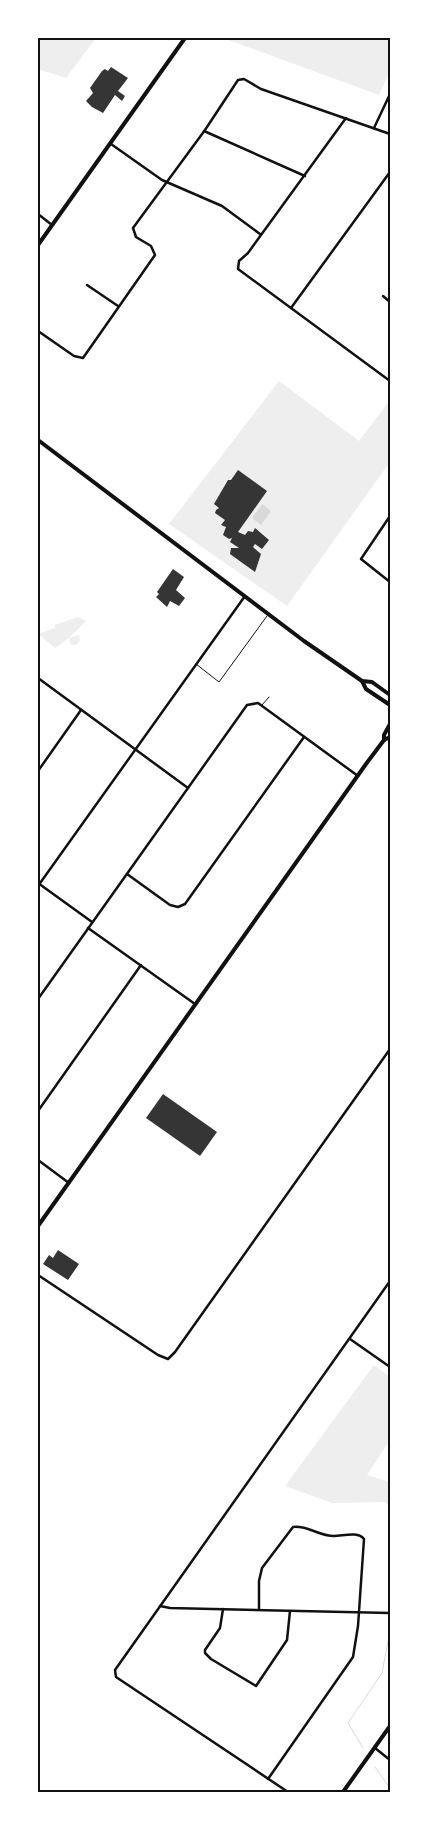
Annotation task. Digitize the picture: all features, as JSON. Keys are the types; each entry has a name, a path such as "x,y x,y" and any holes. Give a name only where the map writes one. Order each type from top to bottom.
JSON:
{"main road":[{"path":"38,245 185,38"},
{"path":"38,440 269,614 362,681 366,689 390,706"},
{"path":"362,681 372,682 390,695"},
{"path":"384,740 384,735 390,724"},
{"path":"38,1226 358,776 384,740 390,737"},
{"path":"343,1792 390,1726"}],"street":[{"path":"38,331 74,356 82,358 155,254 151,246 136,237 133,228 204,131 235,83 242,79 390,134"},
{"path":"374,128 390,94"},
{"path":"346,118 237,267 241,273 390,381"},
{"path":"204,131 305,176"},
{"path":"111,144 167,182 222,206 260,234"},
{"path":"291,308 390,172"},
{"path":"38,214 52,225"},
{"path":"86,285 118,306"},
{"path":"383,296 390,302"},
{"path":"390,516 361,557 364,562 390,582"},
{"path":"92,922 38,884 245,596"},
{"path":"38,678 188,788"},
{"path":"38,999 245,707 253,703 262,706 358,776"},
{"path":"38,770 81,710"},
{"path":"127,874 170,905 178,907 185,904 304,736"},
{"path":"88,928 196,1004"},
{"path":"38,1111 141,965"},
{"path":"38,1275 158,1355 165,1359 170,1357 390,1049"},
{"path":"38,1160 69,1183"},
{"path":"288,1792 114,1674 116,1666 390,1281"},
{"path":"350,1338 390,1368"},
{"path":"259,1609 259,1581 262,1568 287,1532 293,1527 300,1526 321,1535 359,1535 364,1538 357,1638 350,1664 268,1779"},
{"path":"160,1606 390,1613"},
{"path":"222,1609 220,1628 205,1650 205,1653 211,1660 256,1686 287,1640 290,1611"},
{"path":"375,1748 390,1760"}],"lane":[{"path":"196,664 219,682 269,614"},
{"path":"262,706 269,697"}],"shaded area":[{"path":"38,38 96,38 66,78 38,69"},
{"path":"223,38 390,38 390,71 379,95"},
{"path":"279,381 359,441 390,400 390,462 287,606 169,524"},
{"path":"262,504 271,511 261,525 252,518"},
{"path":"78,617 86,621 69,638 55,648 38,634 55,628 55,625"},
{"path":"79,635 80,640 76,645 71,645 69,638"},
{"path":"374,1365 390,1377 390,1440 367,1475 390,1482 390,1506 384,1502 332,1503 285,1486"}],"building":[{"path":"111,67 128,78 118,91 125,96 122,101 115,95 103,113 86,101 93,93 90,88 102,71 105,69 108,71"},
{"path":"238,470 267,491 238,532 245,535 248,531 253,532 255,528 269,540 262,549 255,544 253,547 261,554 255,572 230,554 231,548 239,548 230,542 232,538 229,539 223,535 226,527 221,525 225,520 215,513 219,508 214,504 228,480 231,480"},
{"path":"173,569 184,577 176,590 185,598 179,606 170,601 167,607 156,597 159,594 157,592"},
{"path":"163,1094 217,1132 200,1156 146,1118"},
{"path":"58,1250 79,1264 68,1280 43,1264 49,1255 53,1258"}],"waterway":[{"path":"363,1748 348,1723 382,1673 390,1631"},
{"path":"375,1767 390,1788"}]}
